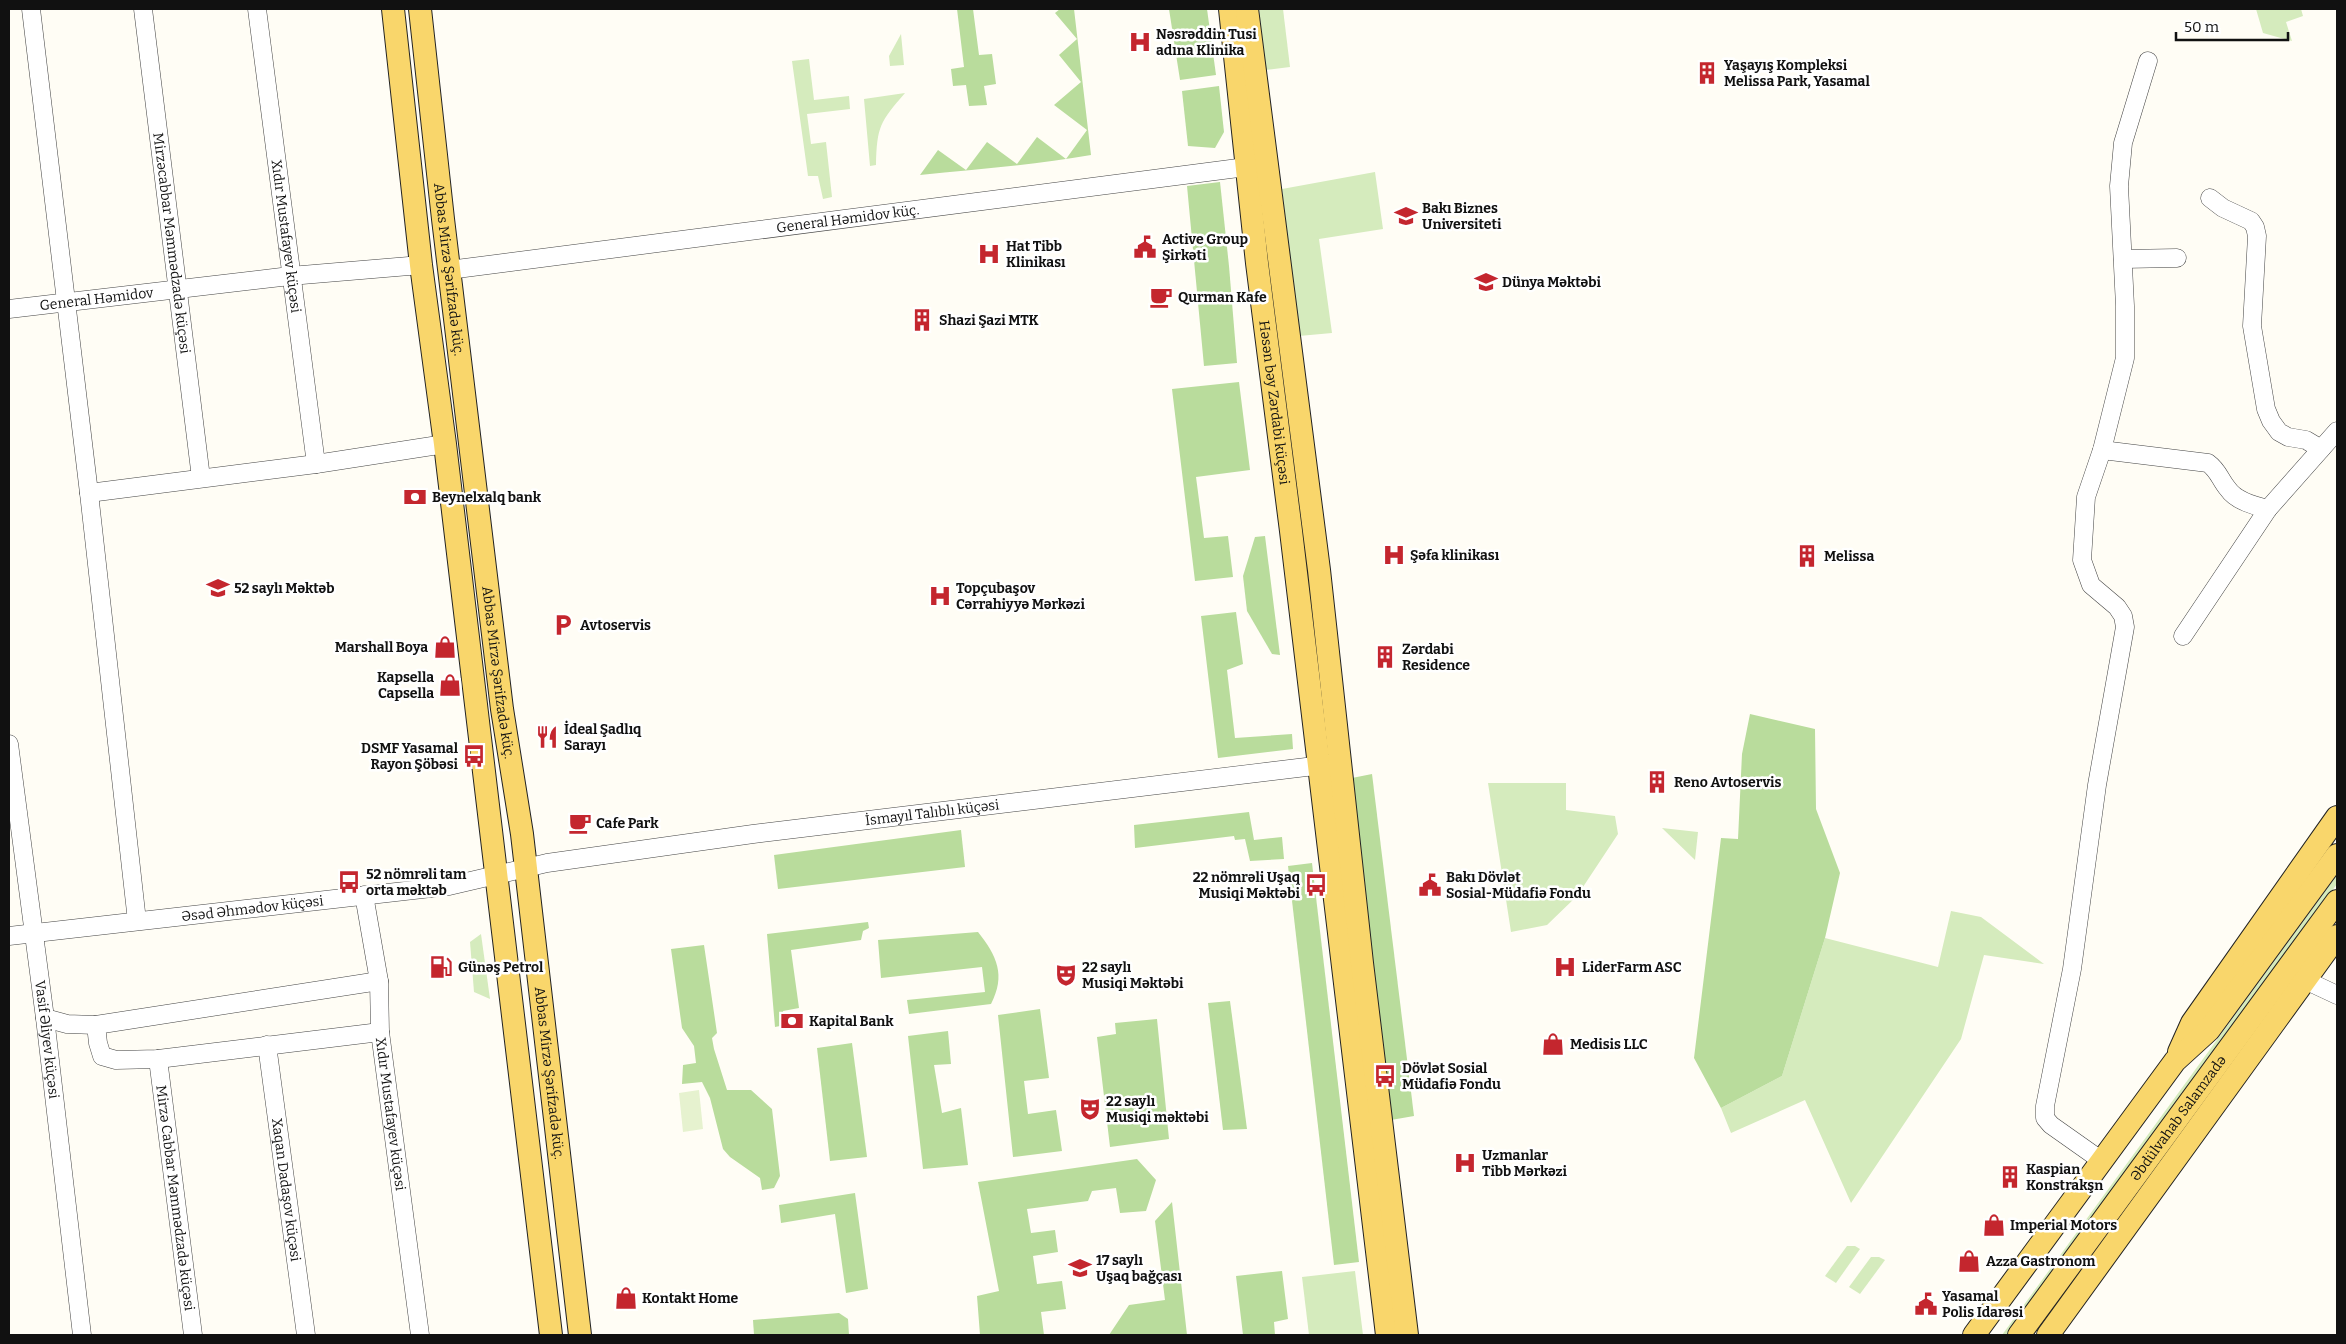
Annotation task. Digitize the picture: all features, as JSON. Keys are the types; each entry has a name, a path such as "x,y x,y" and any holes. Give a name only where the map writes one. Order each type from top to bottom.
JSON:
{"main road":[{"name":"Abbas Mirzə Şərifzadə küç.","path":"393,9 421,265 445,444 551,1335"},
{"name":"Abbas Mirzə Şərifzadə küç.","path":"420,9 449,270 502,709 526,867 580,1335"},
{"name":"Həsən bəy Zərdabi küçəsi","path":"1230,9 1266,344 1387,1335"},
{"name":"Həsən bəy Zərdabi küçəsi","path":"1247,9 1318,560 1376,1088 1407,1335"},
{"path":"430,325 456,322"},
{"path":"1266,344 1289,340"},
{"path":"1270,370 1293,366"},
{"path":"2176,1061 2192,1023 2337,817"},
{"path":"1974,1335 2176,1061 2209,1030 2337,855"},
{"name":"Əbdülvahab Salamzadə","path":"2019,1335 2337,901"},
{"name":"Əbdülvahab Salamzadə","path":"2048,1335 2337,936"},
{"path":"540,1247 569,1244"}],"street":[{"path":"31,9 89,493 137,921"},
{"name":"Mirzəcabbar Məmmədzadə küçəsi","path":"143,9 201,478"},
{"name":"Xıdır Mustafayev küçəsi","path":"258,9 290,276 316,464"},
{"path":"2102,1161 2051,1125 2045,1118 2045,1106 2072,969 2097,785 2126,627 2123,616 2117,607 2091,585 2082,560 2086,497 2102,450 2125,358 2126,306 2119,186 2123,143 2148,61"},
{"name":"General Həmidov küç.","path":"449,270 1246,167"},
{"path":"2210,198 2223,208 2251,220 2255,226 2257,236 2252,326 2266,409 2271,421 2279,432 2288,437 2306,440 2321,449"},
{"path":"2123,259 2177,258"},
{"name":"General Həmidov","path":"9,309 290,276 421,265"},
{"path":"2183,636 2268,508 2337,431"},
{"path":"89,493 316,464 445,444"},
{"path":"2102,450 2208,463 2218,472 2227,489 2232,494 2249,503 2268,508"},
{"name":"Vasif Əliyev küçəsi","path":"9,744 45,1018 82,1335"},
{"name":"İsmayıl Talıblı küçəsi","path":"495,874 526,867 753,834 1340,763"},
{"name":"Əsəd Əhmədov küçəsi","path":"9,936 364,894 450,886 495,874"},
{"name":"Xıdır Mustafayev küçəsi","path":"364,894 379,981 380,1032 420,1335"},
{"path":"2305,980 2337,995"},
{"path":"45,1018 66,1024 96,1025 379,981"},
{"path":"96,1025 102,1056 116,1060 158,1059 380,1032"},
{"name":"Xaqan Dadaşov küçəsi","path":"267,1045 306,1335"},
{"name":"Mirzə Cabbar Məmmədzadə küçəsi","path":"158,1059 193,1335"}],"green space":[{"path":"957,9 973,9 979,55 992,54 996,84 984,86 987,105 969,106 966,85 953,86 951,69 964,67"},
{"path":"1060,9 1074,9 1091,155 1066,159 1087,130 1054,105 1081,82 1059,55 1077,39 1055,13"},
{"path":"1169,9 1207,9 1216,75 1180,80"},
{"path":"1259,9 1283,9 1290,67 1265,70"},
{"path":"2256,9 2301,9 2303,16 2286,22 2292,41 2263,33"},
{"path":"901,34 904,65 890,66 889,56"},
{"path":"809,59 814,100 849,96 850,109 807,114 811,144 826,142 832,197 823,199 818,176 808,176 792,61"},
{"path":"1219,86 1224,132 1215,148 1188,146 1182,91"},
{"path":"905,93 885,118 877,141 876,165 870,166 864,99"},
{"path":"1037,137 1066,159 1027,164 920,175 938,150 966,170 987,142 1017,164"},
{"path":"1375,172 1383,229 1319,239 1332,333 1299,336 1282,189"},
{"path":"1220,182 1237,363 1204,366 1187,186"},
{"path":"1239,382 1250,470 1196,477 1204,538 1228,536 1233,577 1195,581 1172,389"},
{"path":"1265,536 1280,655 1272,654 1247,611 1243,576 1255,537"},
{"path":"1236,612 1243,664 1227,670 1235,738 1292,734 1293,749 1218,758 1201,616"},
{"path":"1750,714 1815,729 1816,809 1840,873 1825,938 1782,1076 1721,1108 1694,1058 1721,838 1738,839 1742,754"},
{"path":"1372,774 1414,1116 1391,1120 1352,778"},
{"path":"1488,783 1566,783 1566,810 1615,816 1618,834 1577,896 1547,925 1511,932"},
{"path":"1249,812 1254,840 1282,837 1284,859 1250,861 1245,839 1235,840 1234,836 1135,848 1134,825"},
{"path":"1662,828 1698,832 1695,860"},
{"path":"961,830 965,867 778,889 774,855"},
{"path":"1312,863 1359,1262 1334,1265 1288,866"},
{"path":"2337,875 2337,884 2007,1335 2002,1335"},
{"path":"1951,911 1981,917 2044,964 1984,955 1961,1039 1851,1203 1805,1100 1731,1133 1721,1108 1782,1076 1825,938 1938,967"},
{"path":"868,922 869,928 863,931 861,940 791,950 799,1008 783,1011 785,1025 775,1027 767,934"},
{"path":"978,932 990,949 997,966 998,984 991,1004 909,1014 907,1000 985,992 982,967 881,978 878,940"},
{"path":"481,934 490,999 474,992 470,942"},
{"path":"704,945 717,1033 712,1038 727,1090 751,1090 772,1109 780,1176 774,1188 762,1190 760,1178 730,1157 723,1149 710,1098 702,1082 682,1084 683,1065 696,1063 694,1046 682,1028 671,949"},
{"path":"1230,1001 1247,1129 1223,1130 1208,1003"},
{"path":"1040,1009 1049,1078 1024,1081 1028,1114 1056,1110 1062,1151 1013,1157 998,1015"},
{"path":"1157,1019 1169,1139 1110,1147 1097,1037 1116,1034 1115,1023"},
{"path":"948,1031 951,1064 934,1065 942,1113 961,1108 968,1165 923,1169 908,1036"},
{"path":"852,1043 867,1157 830,1161 817,1048"},
{"path":"699,1090 703,1129 683,1132 679,1093"},
{"path":"1137,1159 1156,1180 1146,1211 1120,1213 1116,1188 1092,1191 1088,1201 1027,1209 1031,1233 1055,1230 1058,1252 1033,1256 1037,1284 1062,1281 1066,1309 1041,1312 1044,1335 980,1335 977,1296 999,1291 978,1182"},
{"path":"855,1193 868,1289 846,1293 835,1214 781,1223 779,1205"},
{"path":"1172,1202 1187,1335 1109,1335 1129,1305 1165,1300 1155,1221"},
{"path":"1847,1246 1855,1246 1860,1249 1836,1283 1825,1276"},
{"path":"1871,1257 1879,1257 1885,1260 1860,1294 1849,1287"},
{"path":"1282,1271 1288,1319 1274,1322 1275,1335 1243,1335 1236,1276"},
{"path":"1355,1271 1363,1335 1309,1335 1302,1277"},
{"path":"839,1313 848,1319 849,1335 754,1335 753,1320"}],"place":[{"name":"Nəsrəddin Tusi adına Klinika","path":"1140,42"},
{"name":"Yaşayış Kompleksi Melissa Park, Yasamal","path":"1707,73"},
{"name":"Bakı Biznes Universiteti","path":"1406,216"},
{"name":"Active Group Şirkəti","path":"1145,247"},
{"name":"Hat Tibb Klinikası","path":"989,254"},
{"name":"Dünya Məktəbi","path":"1486,282"},
{"name":"Qurman Kafe","path":"1161,297"},
{"name":"Shazi Şazi MTK","path":"922,320"},
{"name":"Beynelxalq bank","path":"415,497"},
{"name":"Şəfa klinikası","path":"1394,555"},
{"name":"Melissa","path":"1807,556"},
{"name":"52 saylı Məktəb","path":"218,588"},
{"name":"Topçubaşov Cərrahiyyə Mərkəzi","path":"940,596"},
{"name":"Avtoservis","path":"563,625"},
{"name":"Marshall Boya","path":"445,647"},
{"name":"Zərdabi Residence","path":"1385,657"},
{"name":"Kapsella Capsella","path":"450,685"},
{"name":"İdeal Şadlıq Sarayı","path":"547,737"},
{"name":"DSMF Yasamal Rayon Şöbəsi","path":"474,756"},
{"name":"Reno Avtoservis","path":"1657,782"},
{"name":"Cafe Park","path":"580,823"},
{"name":"52 nömrəli tam orta məktəb","path":"349,882"},
{"name":"22 nömrəli Uşaq Musiqi Məktəbi","path":"1316,885"},
{"name":"Bakı Dövlət Sosial-Müdafiə Fondu","path":"1430,885"},
{"name":"Günəş Petrol","path":"441,967"},
{"name":"LiderFarm ASC","path":"1565,967"},
{"name":"22 saylı Musiqi Məktəbi","path":"1066,975"},
{"name":"Kapital Bank","path":"792,1021"},
{"name":"Medisis LLC","path":"1553,1044"},
{"name":"Dövlət Sosial Müdafiə Fondu","path":"1385,1076"},
{"name":"22 saylı Musiqi məktəbi","path":"1090,1109"},
{"name":"Uzmanlar Tibb Mərkəzi","path":"1465,1163"},
{"name":"Kaspian Konstrakşn","path":"2010,1177"},
{"name":"Imperial Motors","path":"1994,1225"},
{"name":"Azza Gastronom","path":"1969,1261"},
{"name":"17 saylı Uşaq bağçası","path":"1080,1268"},
{"name":"Kontakt Home","path":"626,1298"},
{"name":"Yasamal Polis Idarəsi","path":"1926,1304"}]}
